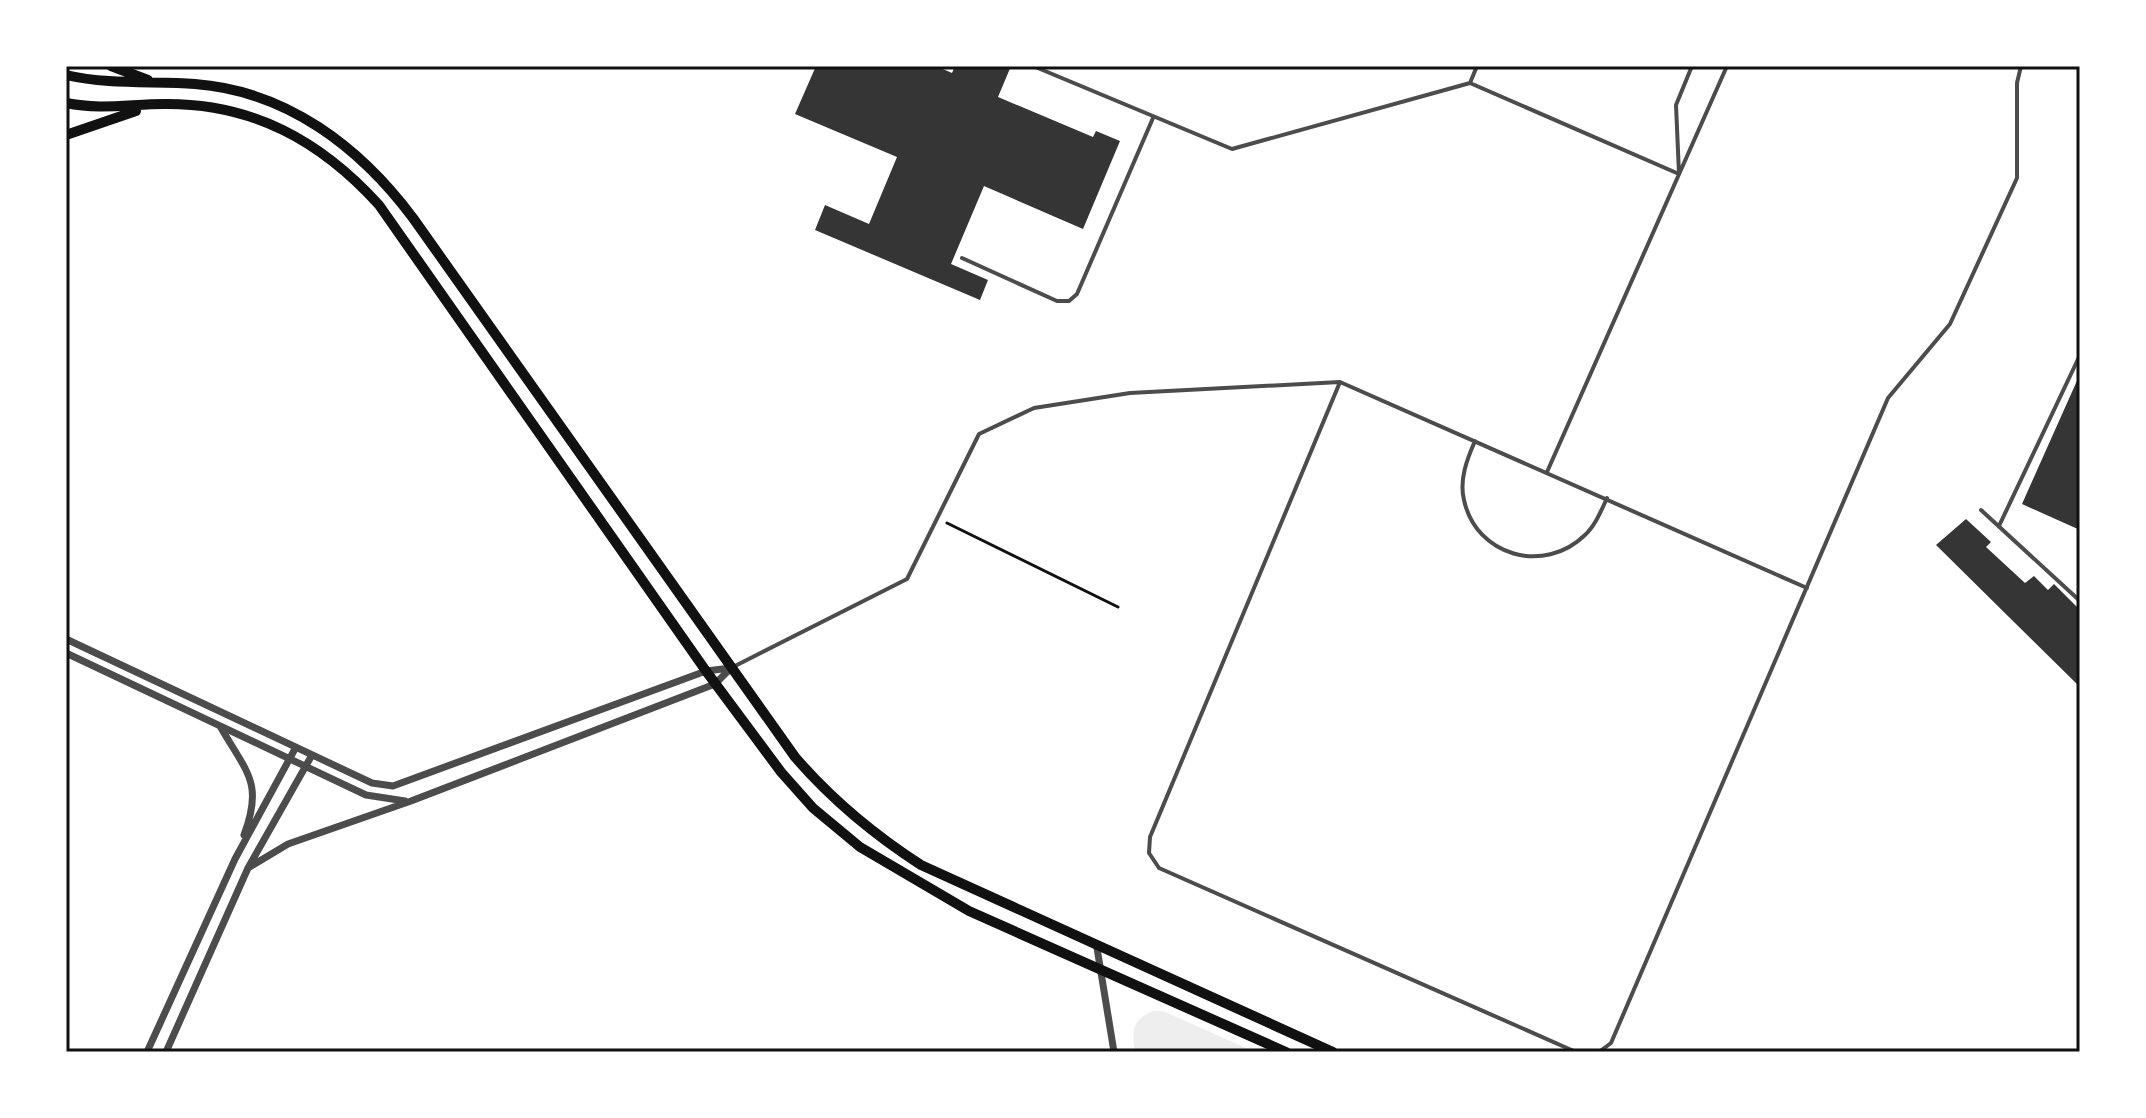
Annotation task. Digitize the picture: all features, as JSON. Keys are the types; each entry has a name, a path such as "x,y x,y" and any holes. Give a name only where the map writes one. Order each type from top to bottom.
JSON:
{"main road":[{"path":"111,66 157,83"},
{"path":"66,75 114,82 198,84 271,101 307,118 366,163 413,218 731,668 795,757 827,794 870,832 921,865 1097,948 1333,1052"},
{"path":"66,103 105,108 160,104 231,109 266,120 299,136 356,179 379,205 715,684 781,772 813,808 860,847 969,911 1286,1052"},
{"path":"66,135 160,104"}],"street":[{"path":"66,639 372,783 405,784 706,671 731,668"},
{"path":"66,653 366,795 411,801"},
{"path":"248,868 288,844 411,801 715,684 731,668"},
{"path":"219,725 252,782 255,795 235,859"},
{"path":"147,1052 235,859 296,747"},
{"path":"166,1052 248,868 312,755"},
{"path":"1097,948 1114,1052"}],"lane":[{"path":"1033,66 1232,149 1470,83 1679,174"},
{"path":"1470,83 1477,66"},
{"path":"1679,174 1676,105 1692,66"},
{"path":"1547,472 1727,66"},
{"path":"1599,1052 1611,1043 1888,398 1950,324 2017,178 2017,83 2021,66"},
{"path":"962,258 1057,301 1069,301 1077,294 1153,118"},
{"path":"1999,526 2080,355"},
{"path":"731,668 907,579 979,434 1034,408 1130,393 1340,382 1807,588"},
{"path":"1340,382 1150,837 1149,853 1159,868 1576,1052"},
{"path":"1475,441 1463,476 1463,499 1471,520 1484,538 1503,551 1525,557 1548,556 1569,548 1587,534 1607,498"},
{"path":"1981,510 2080,601"}],"path":[{"path":"936,518 1118,607"}],"shaded area":[{"path":"1153,1011 1163,1011 1255,1052 1135,1052 1133,1038 1137,1022"}],"building":[{"path":"816,66 936,66 952,73 955,66 1011,66 998,97 1093,137 1096,131 1120,141 1083,229 984,186 951,264 988,280 980,300 815,230 825,205 869,224 897,157 795,114"},
{"path":"2080,374 2080,530 2022,504"},
{"path":"1966,519 1991,542 1986,547 2025,583 2034,576 2048,590 2054,584 2080,610 2080,687 1936,545"}]}
